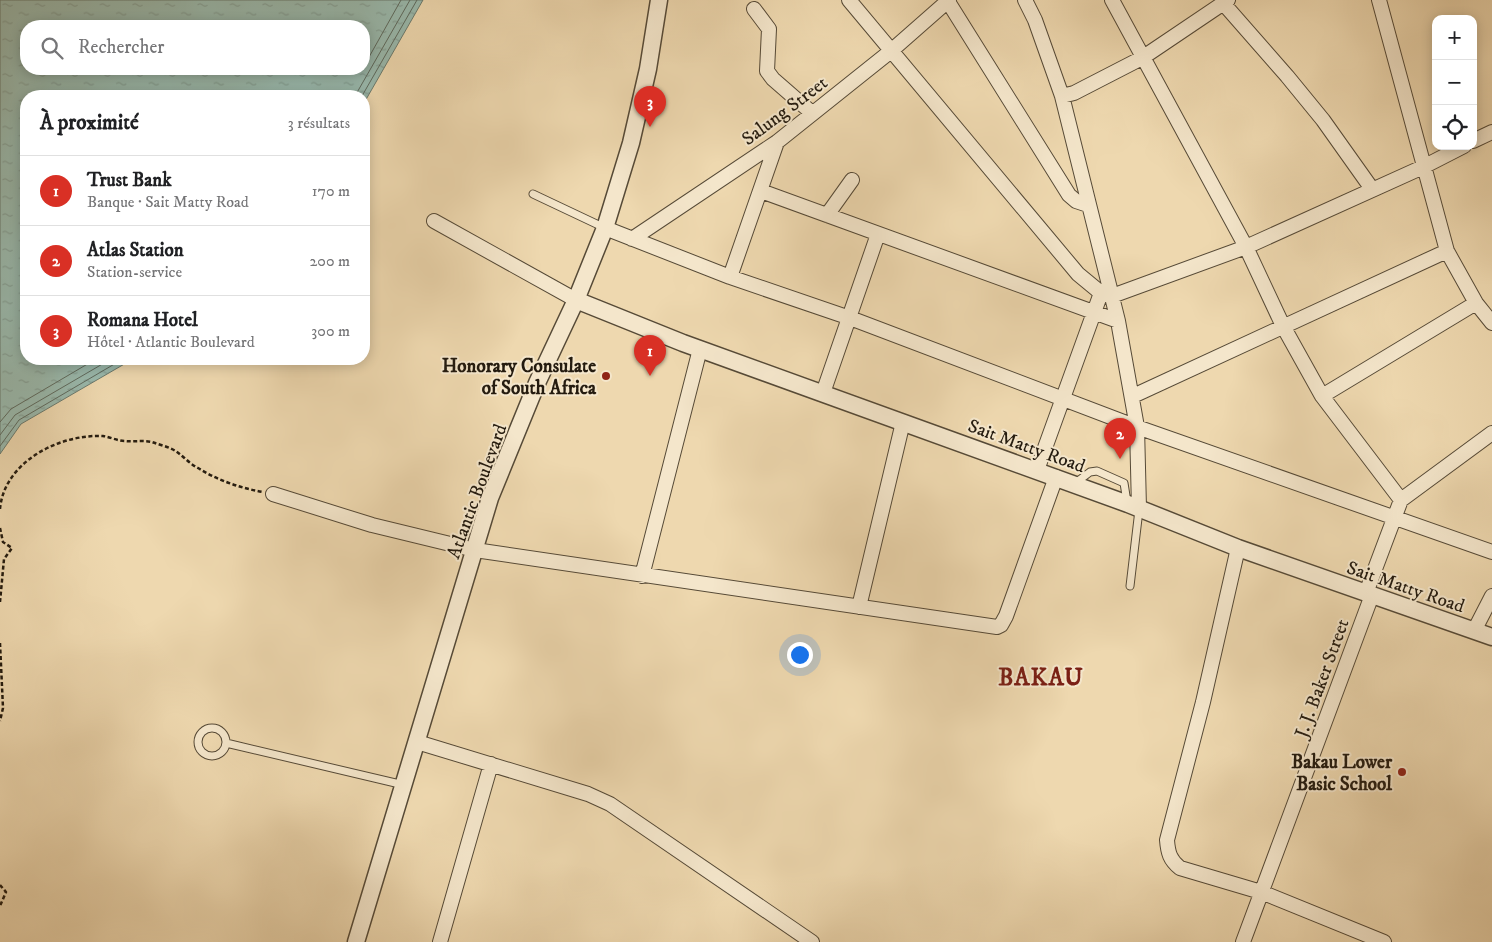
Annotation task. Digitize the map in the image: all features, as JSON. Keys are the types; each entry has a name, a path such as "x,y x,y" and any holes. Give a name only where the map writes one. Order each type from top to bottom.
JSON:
{"street":[{"name":"Atlantic Boulevard","path":"356,942 490,498 537,383 576,300 605,228 631,143 648,69 660,0"},
{"path":"849,0 1056,249 1078,274 1106,294"},
{"path":"948,0 1069,195 1088,205"},
{"name":"Salung Street","path":"632,239 777,142 891,51 948,0"},
{"path":"1025,0 1035,20 1062,96 1088,205 1106,294 1118,321 1133,396 1137,427 1134,506"},
{"path":"1112,0 1246,247 1283,326 1322,396 1401,500 1492,433"},
{"path":"1379,0 1423,167 1448,251 1476,304 1492,323"},
{"path":"1062,96 1074,93 1142,58 1225,2 1317,113 1372,189"},
{"path":"754,9 769,29 767,70 773,79 812,114"},
{"path":"1477,139 1492,132"},
{"path":"730,277 777,142"},
{"path":"1036,470 1093,312 1106,294 1246,247 1423,167 1456,150"},
{"path":"827,215 852,180"},
{"path":"761,191 1118,321"},
{"path":"434,221 576,300"},
{"path":"605,228 730,277 850,318 1137,427 1492,552"},
{"path":"823,393 878,234"},
{"path":"1133,396 1448,251"},
{"name":"Sait Matty Road","path":"576,300 700,349 1134,506 1238,548 1492,637"},
{"path":"1322,396 1476,304"},
{"path":"642,576 700,349"},
{"path":"859,607 903,422"},
{"path":"273,494 372,525 475,550 997,627 1001,625 1006,616 1056,477"},
{"name":"J. J. Baker Street","path":"1242,942 1369,594 1401,500"},
{"path":"1238,548 1203,702 1172,815 1167,846 1172,862 1180,868 1261,892 1384,942"},
{"path":"1474,631 1492,596"},
{"path":"417,742 588,794 610,804 812,942"},
{"path":"440,942 491,764"}],"lane":[{"path":"533,194 605,228"},
{"path":"1130,586 1134,506"},
{"path":"209,728 218,729 224,735 226,743 222,751 215,756 206,755 200,749 198,740 201,732 209,728"},
{"path":"226,743 404,785"}],"path":[{"path":"0,509 1,499 14,474 45,447 74,439 103,436 124,441 149,441 175,451 196,468 211,476 246,488 273,494"},
{"path":"0,528 2,542 12,548 4,559 0,602"},
{"path":"0,643 3,708 0,721"},
{"path":"0,885 6,892 0,906"}],"water":[{"path":"0,0 423,0 370,93 370,90 20,90 20,365 123,365 21,424 0,454"}],"place":[{"name":"Romana Hotel","path":"650,127"},
{"name":"Honorary Consulate of South Africa","path":"606,376"},
{"name":"Trust Bank","path":"650,376"},
{"name":"Atlas Station","path":"1120,459"},
{"name":"Bakau Lower Basic School","path":"1402,772"}],"district":[{"name":"BAKAU","path":"1041,677"}]}
